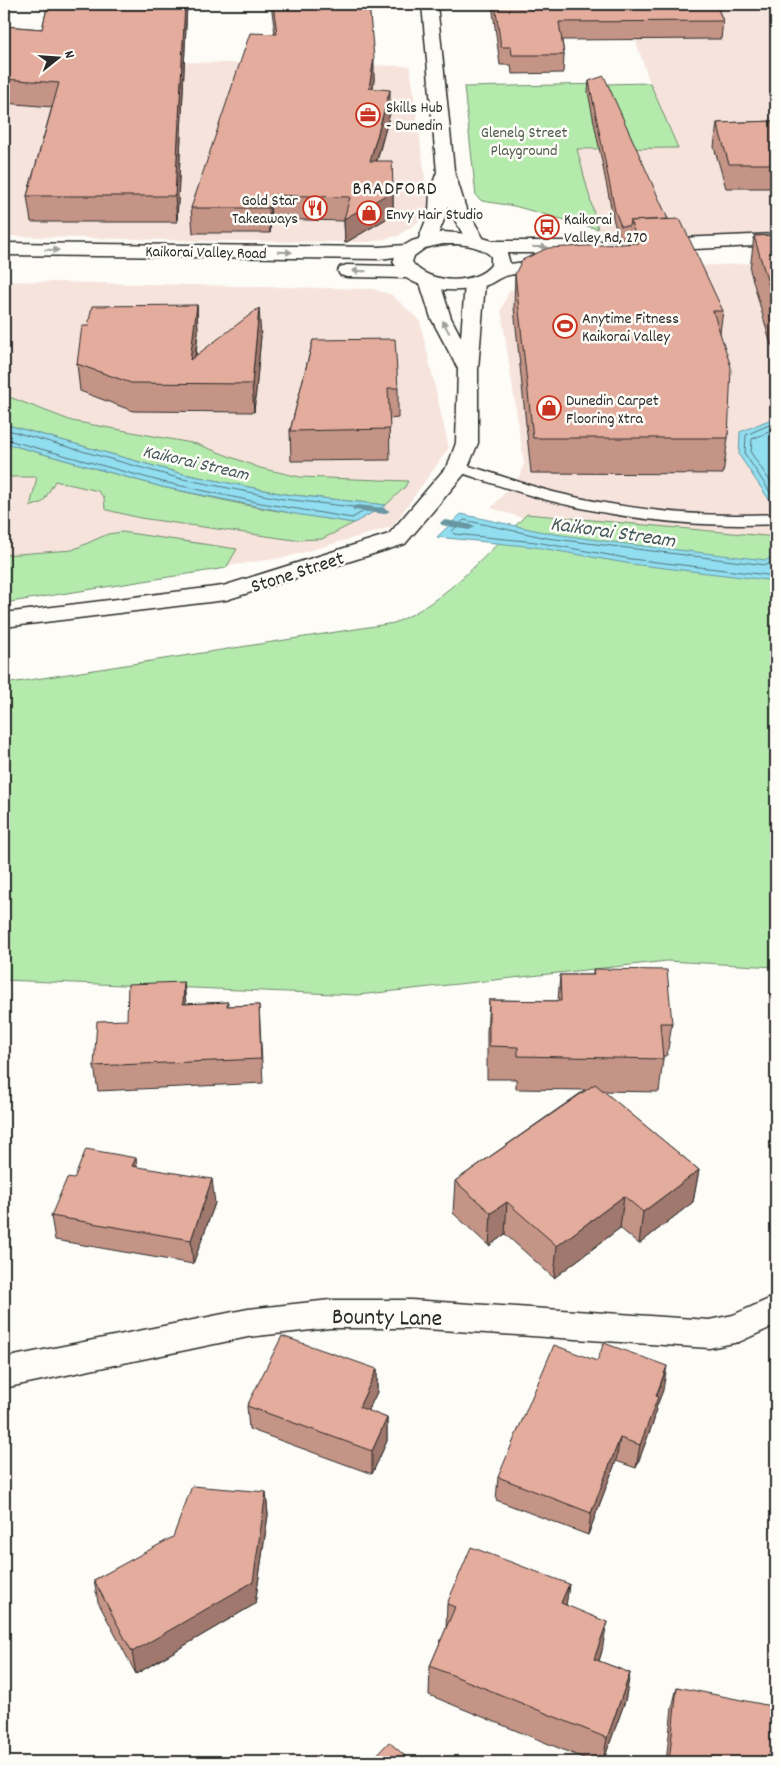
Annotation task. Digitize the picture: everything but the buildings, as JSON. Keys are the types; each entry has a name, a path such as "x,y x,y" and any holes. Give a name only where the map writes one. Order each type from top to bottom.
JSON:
{"street":[{"path":"429,4 444,170 456,206 483,244 502,258 502,265 499,271"},
{"path":"427,241 438,212 439,191 444,170"},
{"name":"Kaikorai Valley Road","path":"4,249 379,253 408,250 427,241 443,238 483,244 636,252 776,252"},
{"name":"Kaikorai Valley Road","path":"330,271 408,272 430,283 460,285 485,280 499,271 636,252 776,239"},
{"path":"408,250 404,257 403,265 408,272"},
{"name":"Stone Street","path":"430,283 441,318 468,369"},
{"name":"Stone Street","path":"4,620 226,593 397,539 458,467 467,443 468,369 475,283"},
{"name":"Bounty Lane","path":"4,1373 248,1324 330,1314 411,1314 709,1334 739,1328 771,1312"}],"lane":[{"path":"458,467 547,495 611,509 683,518 776,519"}],"shaded area":[{"path":"623,4 776,4 776,236 604,241 598,229 577,149 678,147 650,83"},
{"path":"4,59 410,66 429,207 419,221 398,236 369,242 210,241 4,236"},
{"path":"776,262 776,594 622,550 491,508 519,477 524,464 501,310 509,291 531,280 557,273"},
{"path":"4,281 373,289 392,295 420,321 449,448 392,527 287,557 4,600"}],"green space":[{"name":"Glenelg Street Playground","path":"650,83 678,148 577,149 598,229 514,206 482,201 476,196 464,87"},
{"path":"4,395 72,421 197,444 260,468 300,477 408,481 405,487 386,505 284,494 179,473 4,424"},
{"path":"4,443 162,487 260,508 354,523 322,539 294,540 140,518 107,510 104,498 98,491 55,481 43,502 30,507 37,477 4,477"},
{"path":"527,514 776,537 776,967 667,961 358,995 4,980 4,684 394,623 431,603 448,590"},
{"path":"122,532 237,549 226,568 4,603 4,555 72,550 108,534"}],"water":[{"path":"776,417 776,449 773,453 776,458 776,510 739,455 740,432"},
{"path":"4,424 179,473 284,494 386,505 354,523 301,515 162,487 4,443"},
{"path":"461,514 548,533 626,544 766,560 776,556 776,581 631,564 535,547 437,537"}],"waterway":[{"name":"Kaikorai Stream","path":"358,508 384,511"},
{"name":"Kaikorai Stream","path":"446,523 469,527"}],"place":[{"name":"Skills Hub - Dunedin","path":"368,115"},
{"name":"Gold Star Takeaways","path":"315,208"},
{"name":"Envy Hair Studio","path":"369,213"},
{"name":"Kaikorai Valley Rd, 270","path":"547,227"},
{"name":"Anytime Fitness Kaikorai Valley","path":"565,326"},
{"name":"Dunedin Carpet Flooring Xtra","path":"549,408"}],"district":[{"name":"BRADFORD","path":"395,187"}]}
